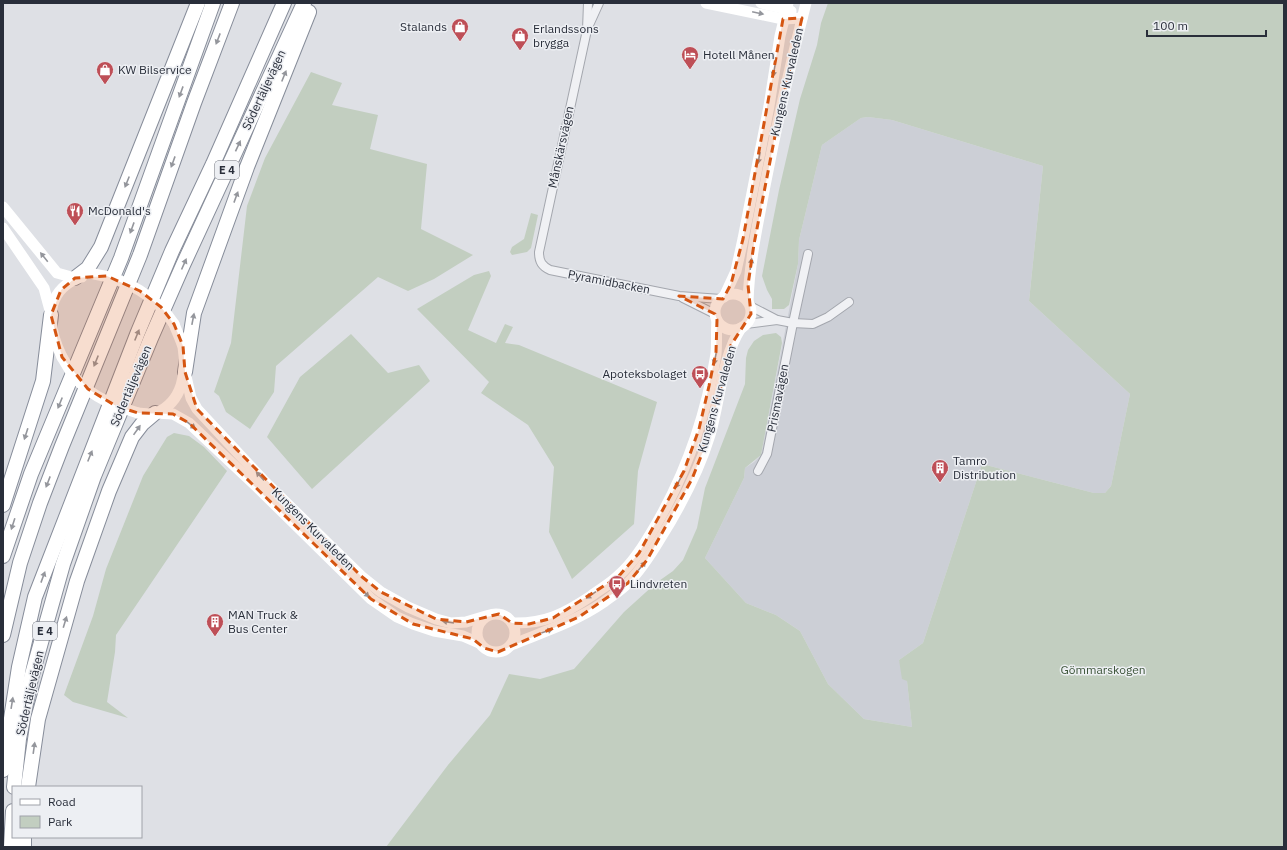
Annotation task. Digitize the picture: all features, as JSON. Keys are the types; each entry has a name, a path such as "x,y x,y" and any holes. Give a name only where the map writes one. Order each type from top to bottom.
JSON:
{"highway":[{"path":"75,278 88,268 101,247 198,3"},
{"path":"3,556 31,474 121,258 213,3"},
{"path":"3,635 20,563 40,503 140,254 194,103 232,3"},
{"path":"3,770 18,674 38,590 80,478 172,251 213,164 284,3"},
{"name":"Södertäljevägen","path":"14,786 19,739 31,678 64,564 94,476 122,406 180,272 304,3"},
{"path":"185,372 194,313 247,167 313,3"},
{"path":"3,505 44,381 51,315"},
{"path":"28,786 38,719 77,581 109,491 132,437 142,424 155,413"},
{"path":"11,847 12,829"}],"street":[{"name":"Månskärsvägen","path":"541,264 539,252 587,30 588,3"},
{"name":"Månskärsvägen","path":"587,30 599,3"},
{"path":"706,3 786,10"},
{"path":"761,3 786,10 802,18"},
{"name":"Kungens Kurvaleden","path":"749,304 748,285 770,157 785,86 806,3"},
{"name":"Kungens Kurvaleden","path":"723,298 736,271 743,239 767,119 786,10"},
{"path":"3,207 57,273 75,278"},
{"path":"3,228 44,288 57,347 77,380 88,390 102,399 116,406 138,413 155,413 168,406 178,395 185,372 183,346 174,324 161,307 131,285 107,276 94,274 75,278 60,290 55,300 51,315"},
{"name":"Prismavägen","path":"758,471 767,454 808,254"},
{"name":"Pyramidbacken","path":"541,264 550,270 678,296 723,298"},
{"path":"777,320 731,330 726,329 721,325 716,317 717,303 730,295 736,295 744,298 749,304 777,320 793,323 813,324 828,317 849,302"},
{"name":"Pyramidbacken","path":"678,296 716,317"},
{"path":"744,326 751,314 749,304"},
{"name":"Kungens Kurvaleden","path":"512,623 529,624 553,618 576,605 618,576 639,553 662,514 684,471 699,429 716,352 716,317"},
{"name":"Kungens Kurvaleden","path":"511,645 555,629 604,602 628,583 647,560 671,521 692,479 709,436 731,345 744,326"},
{"name":"Kungens Kurvaleden","path":"185,372 191,398 197,409 265,482 361,576 381,592 408,607 436,619 451,623 466,622 486,616"},
{"name":"Kungens Kurvaleden","path":"155,413 173,414 189,423 256,486 371,599 397,617 413,624 434,631 463,636 479,643"},
{"path":"499,614 506,617 512,623 515,633 514,639 511,645 504,650 498,652 490,651 479,643 477,636 478,625 486,616 499,614"}],"highlighted area":[{"path":"802,18 780,110 754,244 748,285 751,314 731,345 709,436 692,479 647,560 628,583 579,617 498,652 484,648 473,639 413,624 371,599 189,423 173,414 138,413 116,406 88,389 62,357 51,315 61,290 75,278 107,276 140,291 161,307 174,324 183,346 185,372 197,409 361,576 381,592 436,619 466,622 499,614 512,623 529,624 553,618 618,577 639,553 684,471 699,429 709,386 716,352 717,320 715,314 679,296 723,299 731,284 743,239 783,19"}],"shaded area":[{"path":"868,117 892,120 1043,166 1029,301 1130,394 1111,486 1105,493 1094,493 982,464 923,643 899,660 907,681 912,727 864,719 828,684 800,631 776,615 746,603 705,558 744,478 745,468 761,455 798,264 799,240 822,145 861,118"}],"green space":[{"name":"Gömmarskogen","path":"828,3 1284,3 1284,847 386,847 448,765 490,715 509,674 540,679 574,669 624,612 656,583 673,571 683,560 697,528 705,488 745,384 746,358 748,350 754,341 763,335 776,333 781,337 782,343 761,455 745,468 744,478 705,558 746,603 776,615 800,631 828,684 864,719 912,727 907,681 902,679 899,660 923,643 982,464 1094,493 1105,493 1111,486 1130,394 1029,301 1043,166 892,120 868,117 861,118 822,145 799,240 798,264 789,305 784,309 772,309 772,299 762,276 779,190 800,99"},
{"path":"311,72 342,83 332,105 378,115 370,149 427,164 421,229 473,255 434,279 408,291 378,277 276,366 274,392 250,429 226,412 219,396 214,392 231,343 247,206 265,158"},
{"path":"531,213 538,215 531,248 527,252 512,255 510,252 512,247 524,239"},
{"path":"489,271 491,276 468,330 496,343 505,324 513,327 505,343 519,345 657,402 638,471 634,524 572,579 549,532 554,467 528,425 481,393 489,382 417,309 474,275"},
{"path":"351,334 388,373 419,365 430,381 312,489 267,437 300,377"},
{"path":"174,433 189,436 204,447 227,471 116,635 115,652 107,702 128,718 73,702 64,695 93,616 106,569 143,476 167,437"}],"place":[{"name":"Stalands","path":"460,42"},
{"name":"Erlandssons brygga","path":"520,51"},
{"name":"Hotell Månen","path":"690,70"},
{"name":"KW Bilservice","path":"105,85"},
{"name":"McDonald's","path":"75,226"},
{"name":"Apoteksbolaget","path":"700,389"},
{"name":"Tamro Distribution","path":"940,483"},
{"name":"Lindvreten","path":"617,599"},
{"name":"MAN Truck & Bus Center","path":"215,637"}]}
